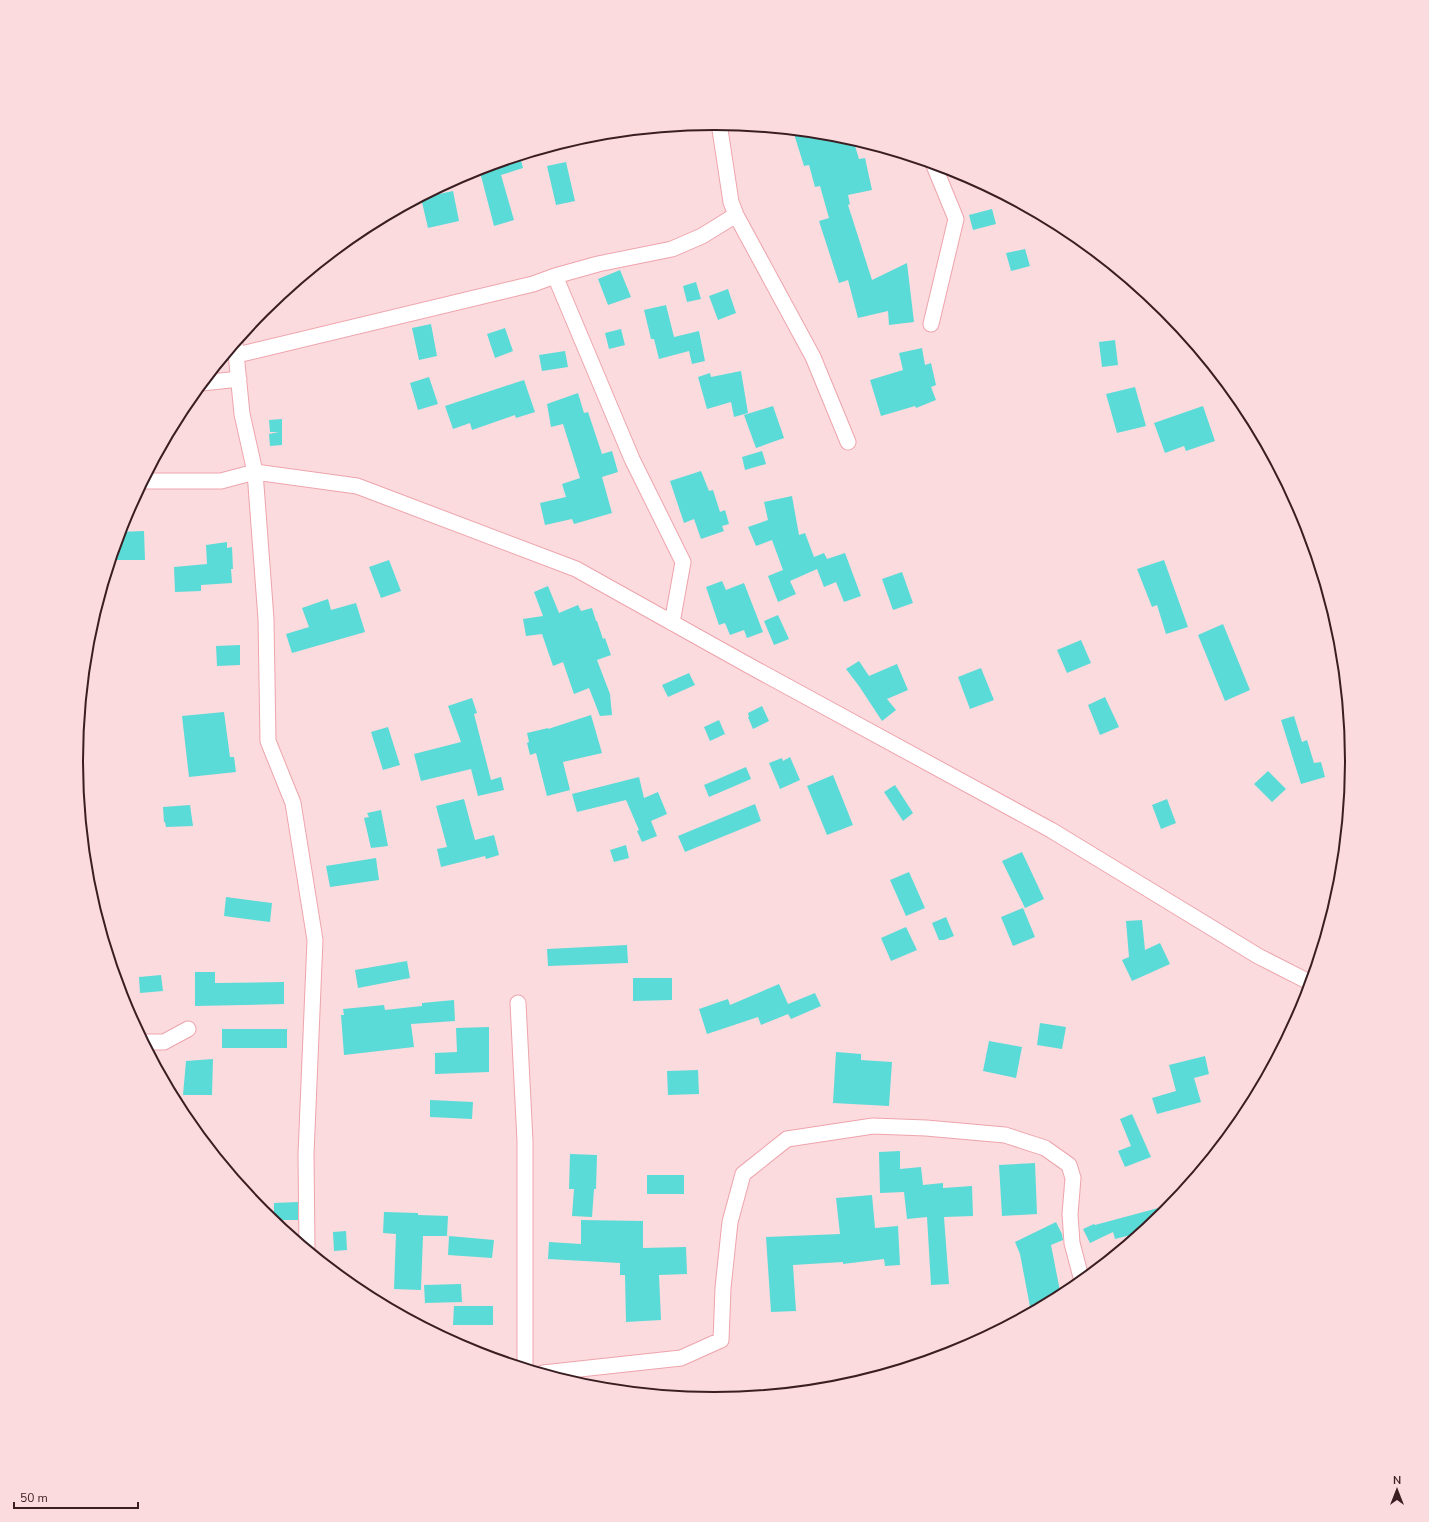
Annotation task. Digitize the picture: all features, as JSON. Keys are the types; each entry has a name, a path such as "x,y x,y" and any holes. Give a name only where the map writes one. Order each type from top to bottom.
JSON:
{"street":[{"path":"720,130 731,202 736,215 813,357 848,442"},
{"path":"931,324 956,219 937,171"},
{"path":"237,349 533,284 554,276 598,264 672,249 702,236 736,215"},
{"path":"554,276 632,459 683,562 672,622"},
{"path":"236,350 242,414 255,472 266,619 268,741 293,803 315,940 306,1154 307,1243"},
{"path":"209,382 239,379"},
{"path":"149,481 221,481 255,472 357,486 576,569 1051,830 1258,956 1306,980"},
{"path":"518,1003 525,1141 525,1363"},
{"path":"149,1042 164,1042 188,1029"},
{"path":"554,1372 681,1358 721,1340 723,1288 730,1222 743,1174 787,1139 873,1126 926,1128 1005,1135 1045,1148 1069,1164 1073,1178 1070,1221 1072,1243 1080,1275"}],"building":[{"path":"794,135 855,146 859,159 865,158 872,190 848,195 850,204 848,205 872,280 907,263 914,322 889,325 888,311 858,318 848,280 839,283 819,221 829,218 820,186 815,187 809,165 804,166"},
{"path":"521,160 523,168 501,175 514,220 494,226 481,175"},
{"path":"566,162 575,201 556,205 547,166"},
{"path":"453,191 459,221 428,228 422,202 435,195"},
{"path":"992,209 996,224 973,230 969,215"},
{"path":"1025,249 1030,266 1011,271 1006,253"},
{"path":"620,270 631,297 608,305 598,279"},
{"path":"696,282 701,299 687,302 683,286"},
{"path":"728,289 736,313 718,320 709,296"},
{"path":"666,305 674,337 699,331 705,361 692,364 689,351 659,359 654,339 651,339 644,310"},
{"path":"431,324 437,356 419,360 412,328"},
{"path":"505,328 513,351 495,358 487,334"},
{"path":"621,329 625,345 609,349 605,333"},
{"path":"1115,340 1118,365 1102,367 1099,342"},
{"path":"922,348 925,365 931,363 936,385 931,387 936,400 916,408 915,406 881,416 870,380 903,370 899,353"},
{"path":"565,351 568,367 542,371 539,355"},
{"path":"741,371 748,413 734,417 731,402 707,409 698,377 710,373 711,377"},
{"path":"429,377 438,404 418,410 410,383"},
{"path":"524,380 535,412 516,418 515,415 472,430 470,423 453,429 445,406"},
{"path":"1135,387 1146,426 1117,433 1106,394"},
{"path":"578,393 584,413 588,412 602,454 612,451 618,472 602,477 612,513 574,524 572,519 545,525 540,503 566,497 562,484 580,478 563,424 551,427 547,404"},
{"path":"773,406 784,438 756,448 744,415"},
{"path":"1203,406 1215,441 1186,451 1184,446 1165,453 1154,423"},
{"path":"282,419 282,445 270,446 269,434 279,432 270,432 269,420"},
{"path":"762,451 766,464 745,470 742,457"},
{"path":"701,471 709,491 713,490 720,512 725,510 729,524 722,526 724,531 701,539 694,519 684,523 670,481"},
{"path":"792,496 799,535 805,533 814,557 824,553 827,559 845,553 861,596 844,602 836,582 824,587 817,569 790,581 796,594 778,602 768,576 783,570 772,540 756,546 748,527 768,520 764,502"},
{"path":"144,531 145,560 116,560 126,532"},
{"path":"227,542 227,548 232,547 232,583 201,585 201,591 175,592 174,567 207,564 206,545"},
{"path":"389,560 401,591 381,598 369,567"},
{"path":"1164,560 1188,627 1166,634 1157,605 1152,607 1137,569"},
{"path":"902,572 913,603 893,610 882,579"},
{"path":"722,581 726,590 744,583 763,632 747,638 744,630 730,635 725,623 719,625 706,587"},
{"path":"548,586 559,613 578,605 581,611 592,608 603,639 605,638 611,655 597,660 610,694 612,715 600,716 589,688 574,694 563,662 553,666 542,634 526,636 523,619 543,616 534,592"},
{"path":"328,599 331,610 356,603 365,632 292,653 286,634 309,627 302,608"},
{"path":"778,615 789,639 774,645 764,621"},
{"path":"1223,624 1250,690 1225,701 1198,635"},
{"path":"1081,640 1091,663 1067,673 1057,650"},
{"path":"240,645 240,665 217,666 216,646"},
{"path":"859,661 869,676 897,664 908,690 887,699 896,710 882,721 846,669"},
{"path":"981,668 994,700 970,709 958,677"},
{"path":"689,673 695,685 668,697 662,685"},
{"path":"1105,697 1119,727 1100,735 1088,705"},
{"path":"472,698 477,713 474,714 491,780 501,777 504,790 478,796 471,769 421,781 414,754 461,742 448,706"},
{"path":"762,706 769,721 753,729 748,713"},
{"path":"224,712 230,757 234,757 236,772 189,777 182,716"},
{"path":"591,715 602,753 563,762 570,790 547,796 536,753 530,755 527,743 529,742 527,733 548,729"},
{"path":"1294,716 1302,742 1307,740 1314,763 1321,762 1325,777 1301,784 1281,720"},
{"path":"719,720 725,734 710,741 704,727"},
{"path":"388,727 400,765 383,770 371,732"},
{"path":"790,757 800,780 780,789 769,763 782,758 783,761"},
{"path":"746,767 751,779 709,797 704,785"},
{"path":"1268,771 1286,789 1272,802 1254,784"},
{"path":"833,775 853,825 827,835 807,786"},
{"path":"639,777 644,798 658,792 667,814 651,821 657,836 642,842 637,831 639,830 626,800 577,812 572,794"},
{"path":"895,785 913,813 903,821 884,792"},
{"path":"464,799 475,840 494,835 499,855 486,859 485,856 441,867 437,849 447,847 436,806"},
{"path":"1167,799 1176,823 1161,829 1152,805"},
{"path":"755,804 761,821 685,852 678,836"},
{"path":"190,805 193,826 166,827 164,822 163,807"},
{"path":"381,810 388,846 371,848 364,818 369,817 367,813"},
{"path":"626,845 629,858 614,862 610,850"},
{"path":"1022,852 1044,899 1025,908 1002,861"},
{"path":"376,858 379,880 330,887 326,866"},
{"path":"909,872 925,908 906,916 890,880"},
{"path":"226,897 272,903 270,922 224,916"},
{"path":"1023,908 1035,937 1013,946 1001,917"},
{"path":"946,917 954,936 944,940 939,940 932,923"},
{"path":"1142,920 1145,950 1160,943 1170,964 1132,981 1122,960 1129,957 1126,921"},
{"path":"906,927 917,950 891,961 881,938"},
{"path":"627,945 628,963 548,966 547,949"},
{"path":"407,961 410,978 358,988 355,970"},
{"path":"195,972 215,972 215,983 284,982 284,1004 195,1006"},
{"path":"161,975 163,991 140,993 139,977"},
{"path":"633,978 672,978 672,1000 633,1001"},
{"path":"779,984 788,1004 815,993 821,1006 791,1019 788,1014 761,1025 758,1017 707,1034 699,1009 728,999 730,1005"},
{"path":"454,1000 455,1021 411,1024 414,1047 344,1055 341,1015 344,1015 343,1009 384,1005 385,1010 422,1006 422,1003"},
{"path":"1040,1023 1066,1027 1062,1049 1037,1045"},
{"path":"489,1027 489,1072 435,1074 435,1053 457,1052 456,1028"},
{"path":"222,1029 287,1029 287,1048 222,1048"},
{"path":"989,1041 1022,1047 1016,1078 983,1071"},
{"path":"836,1052 861,1054 861,1060 892,1062 889,1106 833,1103"},
{"path":"1205,1056 1209,1074 1194,1078 1201,1102 1157,1114 1152,1098 1176,1091 1169,1065"},
{"path":"213,1059 212,1095 183,1095 186,1061"},
{"path":"698,1070 699,1094 668,1095 667,1071"},
{"path":"430,1100 473,1102 472,1119 430,1117"},
{"path":"1132,1114 1151,1157 1125,1167 1118,1151 1131,1146 1120,1119"},
{"path":"900,1151 900,1169 921,1167 923,1185 943,1183 943,1188 972,1186 973,1216 944,1217 949,1284 931,1285 927,1217 907,1219 904,1192 880,1193 879,1152"},
{"path":"570,1154 597,1155 596,1189 594,1189 592,1217 572,1216 574,1189 569,1189"},
{"path":"1035,1163 1037,1214 1002,1216 999,1165"},
{"path":"647,1175 684,1175 684,1194 647,1194"},
{"path":"872,1195 875,1228 898,1226 900,1265 885,1266 884,1259 843,1264 843,1262 793,1265 796,1311 771,1312 766,1237 840,1234 836,1198"},
{"path":"298,1202 298,1220 281,1220 274,1214 274,1203"},
{"path":"1162,1207 1133,1234 1115,1239 1113,1232 1090,1243 1083,1229 1094,1224 1095,1225"},
{"path":"384,1212 448,1216 447,1236 423,1236 421,1290 394,1289 396,1234 383,1233"},
{"path":"581,1220 643,1221 643,1248 686,1247 687,1274 659,1275 661,1320 626,1322 625,1275 620,1275 620,1263 548,1259 549,1242 581,1244"},
{"path":"1056,1222 1062,1234 1063,1240 1051,1245 1060,1289 1030,1308 1020,1254 1015,1242"},
{"path":"346,1231 347,1250 334,1251 333,1232"},
{"path":"449,1236 494,1240 492,1258 448,1255"},
{"path":"461,1284 462,1302 425,1303 424,1285"},
{"path":"454,1306 493,1306 493,1325 453,1325"}]}
